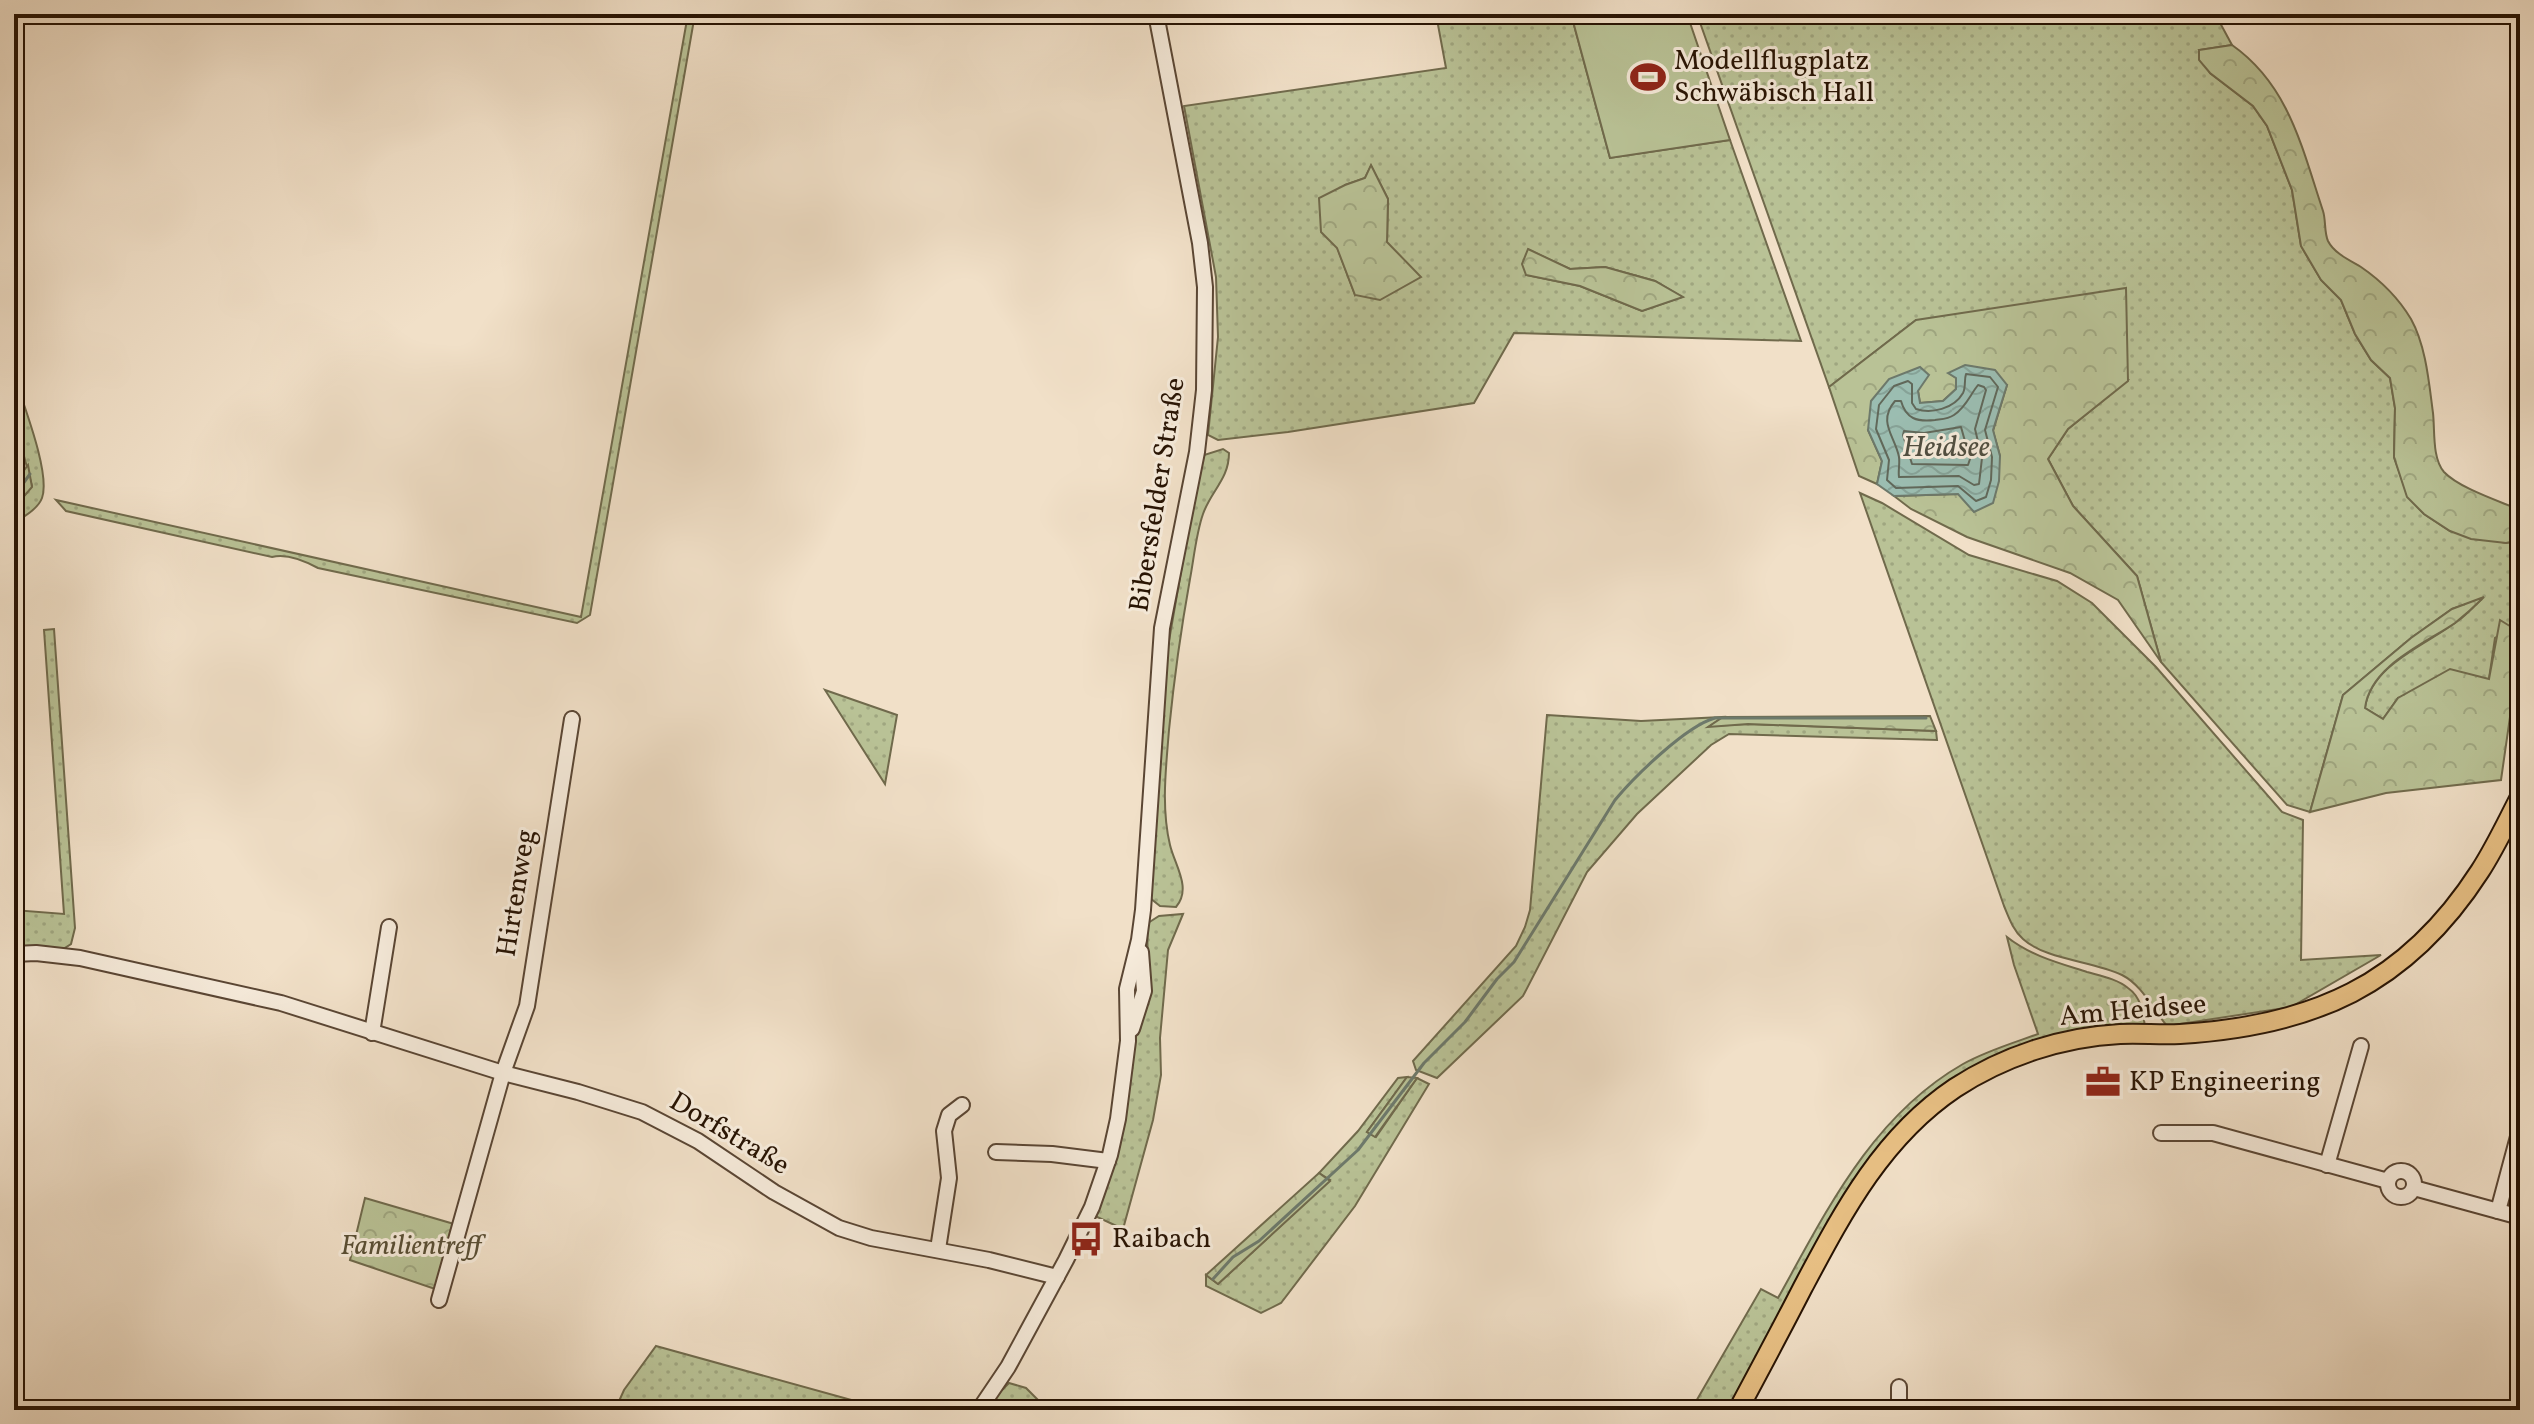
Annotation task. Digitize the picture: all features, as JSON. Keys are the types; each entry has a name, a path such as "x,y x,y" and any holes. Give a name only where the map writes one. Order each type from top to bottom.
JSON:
{"main road":[{"name":"Am Heidsee","path":"1738,1410 1861,1183 1888,1147 1923,1113 1982,1072 2063,1042 2120,1034 2244,1029 2295,1017 2346,996 2383,974 2434,931 2479,872 2520,797"}],"street":[{"name":"Bibersfelder Straße","path":"979,1410 1008,1367 1092,1207 1108,1161 1118,1119 1128,1041 1144,991 1139,940 1162,628 1197,452 1204,390 1205,287 1200,243 1156,14"},
{"name":"Hirtenweg","path":"439,1300 503,1073 527,1006 572,719"},
{"path":"372,1033 389,927"},
{"name":"Dorfstraße","path":"14,954 80,958 266,1000 503,1073 578,1092 642,1112 698,1141 774,1192 839,1228 871,1238 938,1249 1057,1277"},
{"path":"2327,1165 2361,1046"},
{"path":"938,1249 949,1178 944,1131 949,1115 962,1105"},
{"path":"2498,1211 2520,1129"},
{"path":"2161,1133 2213,1133 2388,1181 2390,1192 2401,1198 2414,1188 2520,1217"},
{"path":"996,1152 1052,1154 1108,1161"},
{"path":"1899,1387 1899,1410"}],"green space":[{"path":"688,14 695,14 590,615 577,623 318,568 290,557 272,557 66,511 56,500 581,617"},
{"path":"1436,14 1571,14 1610,158 1730,140 1801,341 1514,333 1474,403 1288,432 1218,440 1208,435 1218,337 1216,277 1184,106 1446,68","holes":["1371,166 1388,199 1387,242 1355,295 1337,247 1345,185 1365,178","1529,250 1570,269 1605,267 1655,281 1682,297 1642,311 1580,286 1526,275"]},
{"name":"Modellflugplatz Schwäbisch Hall","path":"1571,14 1687,14 1730,140 1610,158"},
{"path":"1697,14 2226,14 2219,21 2232,45 2199,50 2210,73 2253,106 2267,126 2292,190 2301,246 2321,280 2341,300 2355,334 2371,360 2390,378 2395,408 2394,457 2408,497 2424,514 2450,531 2506,543 2520,540 2518,661 2513,628 2495,638 2489,679 2398,698 2383,719 2365,708 2369,693 2389,667 2459,620 2482,599 2452,609 2411,638 2343,695 2310,812 2287,805 2161,662 2137,576 2073,506 2048,459 2068,429 2128,380 1916,320 1829,387"},
{"path":"2232,45 2267,79 2291,119 2323,211 2331,245 2382,284 2411,319 2426,365 2440,466 2459,483 2520,510 2520,540 2506,543 2471,539 2450,531 2424,514 2407,497 2394,457 2395,408 2390,378 2371,360 2355,334 2341,300 2321,280 2301,246 2292,190 2267,126 2253,106 2210,73 2199,60 2199,50"},
{"path":"1371,165 1388,199 1387,242 1421,277 1380,300 1355,295 1337,248 1321,232 1319,198 1365,178"},
{"path":"1528,249 1570,269 1605,267 1655,281 1683,297 1642,311 1580,286 1526,275 1522,264"},
{"path":"2126,288 2128,381 2068,429 2048,459 2073,506 2137,576 2161,662 2118,600 2070,573 1967,537 1911,509 1894,496 1958,494 2000,456 1993,431 2007,385 1949,373 1956,378 1956,389 1943,401 1920,403 1918,391 1868,430 1882,461 1877,484 1859,476 1829,387 1916,320"},
{"path":"14,375 39,455 44,487 37,506 14,523 14,508 32,486 14,419"},
{"path":"1223,449 1229,453 1226,470 1206,506 1197,538 1169,730 1166,816 1170,845 1183,892 1176,907 1160,906 1150,898 1161,687 1201,456"},
{"path":"28,465 32,487 14,508 14,484"},
{"path":"1860,493 1969,555 2057,581 2092,603 2156,667 2282,812 2303,820 2301,960 2381,955 2291,1007 2167,1026 2129,979 2111,970 2044,952 2023,939 2004,906"},
{"path":"2484,597 2455,623 2388,668 2369,693 2365,708 2383,719 2398,698 2450,669 2489,679 2500,620 2513,628 2518,661 2501,780 2386,793 2310,812 2343,695 2411,638 2452,609"},
{"path":"54,629 75,928 71,944 60,951 14,948 14,910 64,914 44,630"},
{"path":"825,690 897,715 885,784"},
{"path":"1547,715 1641,721 1723,717 1710,726 1748,724 1936,731 1937,740 1729,734 1711,745 1637,814 1587,872 1523,996 1437,1078 1416,1070 1413,1061 1516,946 1525,927 1530,910"},
{"path":"1930,716 1936,731 1748,724 1708,727 1723,717"},
{"path":"1183,914 1168,950 1160,1038 1161,1075 1153,1120 1123,1229 1095,1216 1147,996 1148,923 1159,916"},
{"path":"2007,937 2046,958 2124,985 2139,1000 2145,1027 2071,1034 1899,1124 1852,1182 1729,1410 1691,1410 1761,1289 1778,1298 1834,1199 1877,1138 1931,1085 1963,1064 2038,1034"},
{"path":"1407,1077 1367,1132 1376,1137 1417,1078 1429,1084 1355,1206 1281,1303 1261,1313 1206,1286 1206,1275 1218,1284 1330,1180 1319,1173 1358,1131 1398,1078"},
{"path":"1407,1077 1417,1078 1375,1137 1367,1132"},
{"path":"1319,1173 1330,1181 1218,1284 1206,1275"},
{"name":"Familientreff","path":"365,1198 454,1224 435,1289 350,1260"},
{"path":"656,1346 873,1406 872,1410 615,1410 624,1390"},
{"path":"1009,1383 1026,1388 1048,1410 987,1410"}],"water":[{"name":"Heidsee","path":"1965,365 1995,370 2007,385 1993,430 2000,456 1999,481 1993,503 1974,512 1958,494 1894,496 1877,484 1882,461 1868,430 1871,401 1889,379 1920,367 1929,375 1918,391 1920,403 1943,401 1956,389 1956,378 1948,373"}],"waterway":[{"path":"14,496 30,474"},
{"path":"1213,1279 1233,1257 1259,1241 1358,1150 1424,1063 1465,1022 1497,979 1514,962 1615,800 1676,741 1715,718 1926,718"}],"place":[{"name":"Modellflugplatz Schwäbisch Hall","path":"1648,77"},
{"name":"KP Engineering","path":"2103,1082"},
{"name":"Raibach","path":"1086,1239"}]}
